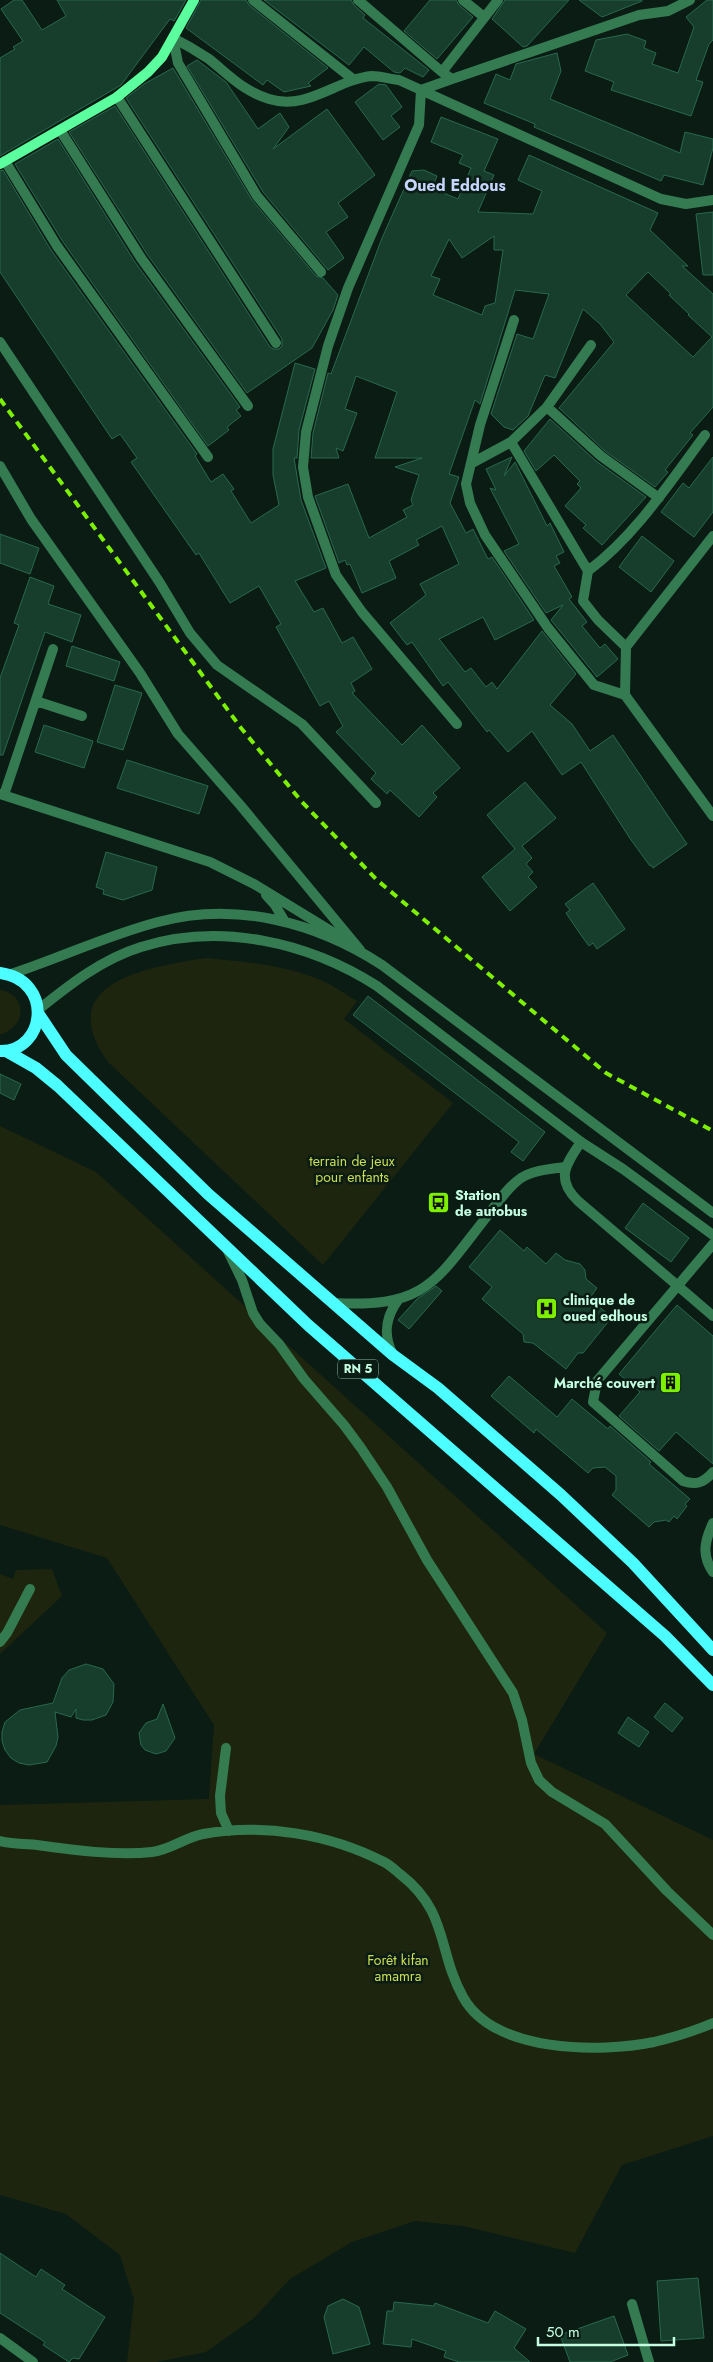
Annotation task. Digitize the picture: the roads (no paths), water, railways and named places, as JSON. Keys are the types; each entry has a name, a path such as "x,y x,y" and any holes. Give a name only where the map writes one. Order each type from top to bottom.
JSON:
{"main road":[{"path":"3,163 116,97 148,72 162,57 194,0"},
{"path":"3,1051 18,1046 29,1037 36,1026 38,1012 36,1000 31,989 22,980 6,974"},
{"name":"RN 5","path":"38,1012 66,1055 208,1194 393,1355 438,1388 561,1496 632,1563 713,1650"},
{"name":"RN 5","path":"3,1051 36,1068 58,1086 308,1325 665,1636 713,1685"}],"street":[{"path":"253,0 354,80"},
{"path":"358,0 452,79"},
{"path":"463,0 484,17"},
{"path":"442,72 498,0"},
{"path":"421,90 640,15 668,11 690,0"},
{"path":"172,38 190,46 210,60 226,76 250,92 271,100 293,101 312,98 354,80 373,76 399,80 661,199 686,204 713,200"},
{"path":"172,38 178,63 257,196 321,272"},
{"path":"421,90 419,125 348,288 328,346 306,432 303,467 308,497 336,575 362,612 457,724"},
{"path":"116,97 276,343"},
{"path":"60,130 141,258 248,406"},
{"path":"3,163 57,246 208,457"},
{"path":"514,320 480,425 466,484 470,503 485,535 548,628 594,685 625,695 713,816"},
{"path":"0,342 145,560 190,633 217,665 302,724 376,803"},
{"path":"472,463 511,442 547,407 591,345"},
{"path":"547,407 601,456 659,498"},
{"path":"588,571 604,559 659,498 705,435"},
{"path":"511,442 588,571 583,601 598,620 626,647"},
{"path":"0,466 31,519 140,673 178,734 241,806 362,953"},
{"path":"625,695 626,647 713,536"},
{"path":"53,649 2,795 210,862 254,884 333,931 713,1213"},
{"path":"36,701 82,716"},
{"path":"254,884 275,905 285,922"},
{"path":"6,974 134,928 167,920 221,914 251,915 285,922 321,933 362,953"},
{"path":"38,1012 73,981 94,969 139,947 176,937 232,936 292,947 325,958 355,972 377,986 581,1142 623,1169 713,1234"},
{"path":"581,1142 566,1167 564,1178 566,1187 571,1194 713,1316"},
{"path":"334,1303 366,1304 398,1300 419,1292 438,1277 514,1184 533,1173 566,1167"},
{"path":"713,1244 597,1381 593,1402 683,1481 692,1484 705,1481 713,1472"},
{"path":"225,1246 242,1280 253,1313 260,1324 279,1344 304,1379 344,1425 361,1448 387,1487 427,1560 513,1692 530,1763 539,1780 552,1792 605,1824 667,1890 713,1935"},
{"path":"393,1355 389,1346 386,1327 388,1317 398,1300"},
{"path":"713,1523 705,1539 707,1563 713,1572"},
{"path":"0,1642 7,1633 30,1589"},
{"path":"226,1748 220,1796 221,1813 229,1831"},
{"path":"0,1841 78,1851 154,1852 201,1834 229,1831 277,1830 319,1838 385,1863 410,1882 430,1905 440,1928 454,1976 464,1998 476,2014 497,2028 530,2041 570,2046 614,2047 652,2042 688,2033 713,2022"},
{"path":"632,2304 649,2362"},
{"path":"0,2338 33,2362"}],"railway":[{"path":"0,399 241,728 302,802 377,880 606,1073 713,1131"}],"place":[{"name":"Station de autobus","path":"439,1203"},
{"name":"clinique de oued edhous","path":"547,1308"},
{"name":"Marché couvert","path":"671,1383"}],"district":[{"name":"Oued Eddous","path":"455,185"}],"park label":[{"name":"terrain de jeux pour enfants","path":"352,1170"},
{"name":"Forêt kifan amamra","path":"398,1968"}]}
